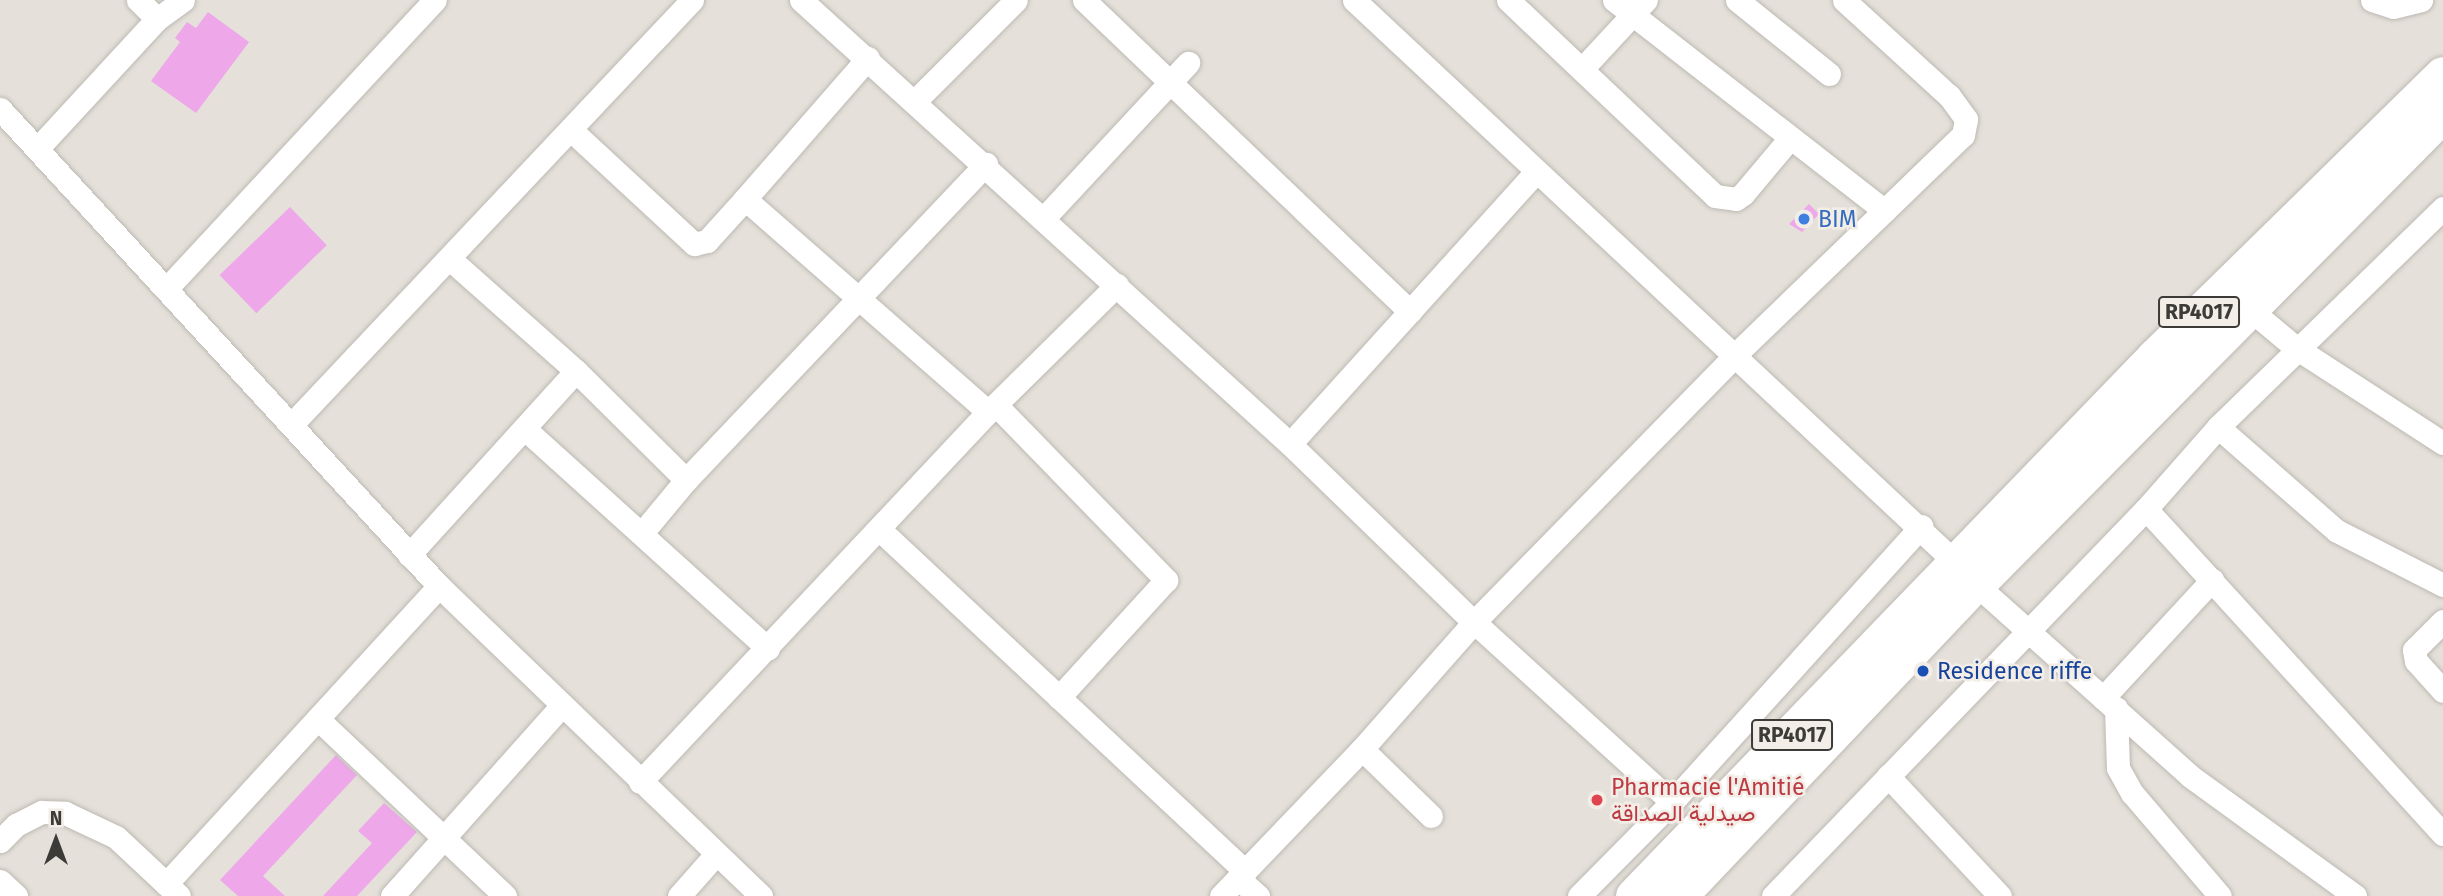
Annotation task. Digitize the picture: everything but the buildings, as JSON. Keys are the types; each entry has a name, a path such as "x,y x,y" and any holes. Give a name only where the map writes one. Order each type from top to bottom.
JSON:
{"main road":[{"name":"RP4017","path":"1678,896 1966,575 2155,357 2443,75"},
{"name":"RP4017","path":"1634,896 2247,307 2443,113"}],"street":[{"path":"138,0 157,19"},
{"path":"37,149 157,19 183,0"},
{"path":"168,287 435,0"},
{"path":"292,424 451,260 692,0"},
{"path":"801,0 986,164 1290,444 1474,622 1672,802"},
{"path":"916,100 1016,0"},
{"path":"1084,0 1410,312"},
{"path":"1354,0 1737,353 1921,526 1966,575 2190,776 2355,896"},
{"path":"1508,0 1676,162 1724,199 1743,194 1790,138"},
{"path":"1614,0 1639,7 1790,138 1885,211"},
{"path":"1737,0 1829,74"},
{"path":"1221,896 1362,749 1474,622 1737,353 1963,135 1966,119 1931,79 1844,0"},
{"path":"2372,0 2405,7 2421,0"},
{"path":"1582,69 1639,7"},
{"path":"571,130 694,244 707,241 868,58"},
{"path":"1044,218 1188,63"},
{"path":"0,109 168,287 409,555 640,782 761,896"},
{"path":"642,533 686,480 986,164"},
{"path":"1290,444 1537,171"},
{"path":"745,199 992,409 1166,580 1059,697"},
{"path":"1777,895 2027,630 2146,509 2217,427 2443,208"},
{"path":"451,260 576,371 686,480"},
{"path":"640,782 992,409 1117,285"},
{"path":"2247,307 2296,348 2443,443"},
{"path":"409,555 526,430 576,371"},
{"path":"2217,427 2337,531 2443,585"},
{"path":"526,430 768,649"},
{"path":"2146,509 2443,834"},
{"path":"1579,896 1672,802 1921,526"},
{"path":"879,529 1059,697 1241,874 1258,896"},
{"path":"2212,580 2109,703 2116,756 2132,793 2220,896"},
{"path":"0,841 16,825 42,812 65,813 116,837 172,890 439,586"},
{"path":"2443,621 2414,650 2416,661 2443,691"},
{"path":"392,896 562,705"},
{"path":"319,720 445,836 505,896"},
{"path":"1362,749 1431,816"},
{"path":"1888,776 2000,896"},
{"path":"679,896 716,853"},
{"path":"0,881 16,896"}],"place":[{"name":"BIM","path":"1804,219"},
{"name":"Residence riffe","path":"1923,671"},
{"name":"Pharmacie l'Amitié صيدلية الصداقة","path":"1597,800"}]}
